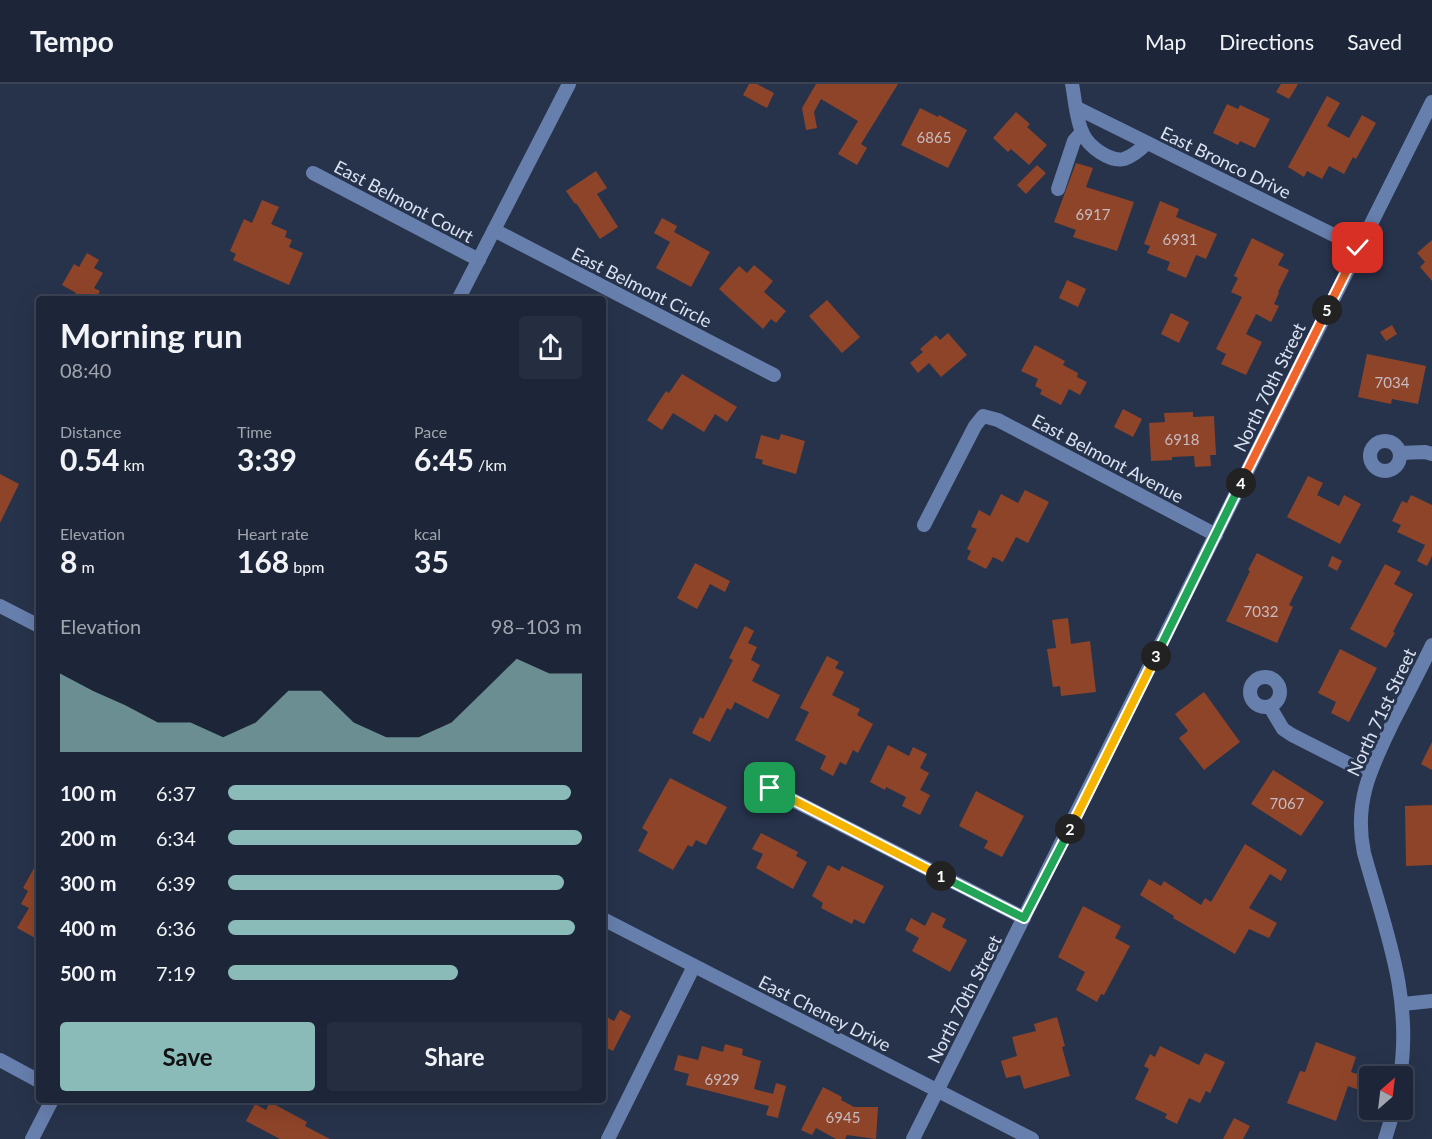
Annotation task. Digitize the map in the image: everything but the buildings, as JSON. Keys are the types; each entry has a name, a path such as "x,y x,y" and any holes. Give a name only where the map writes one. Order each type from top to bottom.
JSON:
{"street":[{"path":"460,296 569,84"},
{"path":"1072,84 1082,132 1087,141 1099,151 1117,159 1124,159 1148,143"},
{"name":"North 70th Street","path":"913,1139 1432,102"},
{"name":"East Bronco Drive","path":"1077,108 1358,248"},
{"path":"1058,189 1074,141 1082,132"},
{"name":"East Belmont Court","path":"313,173 479,260"},
{"name":"East Belmont Circle","path":"494,230 774,375"},
{"name":"East Belmont Avenue","path":"924,525 975,426 983,416 998,420 1216,535"},
{"path":"1400,453 1432,454"},
{"path":"0,606 36,624"},
{"name":"North 71st Street","path":"1401,1066 1405,1033 1400,984 1360,835 1360,814 1369,774 1432,645"},
{"path":"1270,707 1283,729 1369,774"},
{"path":"770,788 1024,918"},
{"name":"East Cheney Drive","path":"606,921 1032,1139"},
{"path":"608,1139 693,966"},
{"path":"1403,1004 1432,1000"},
{"path":"0,1060 36,1079"},
{"path":"32,1139 50,1103"},
{"path":"1384,1139 1391,1120"}],"route":[{"path":"770,788 1024,918 1358,248"}]}
